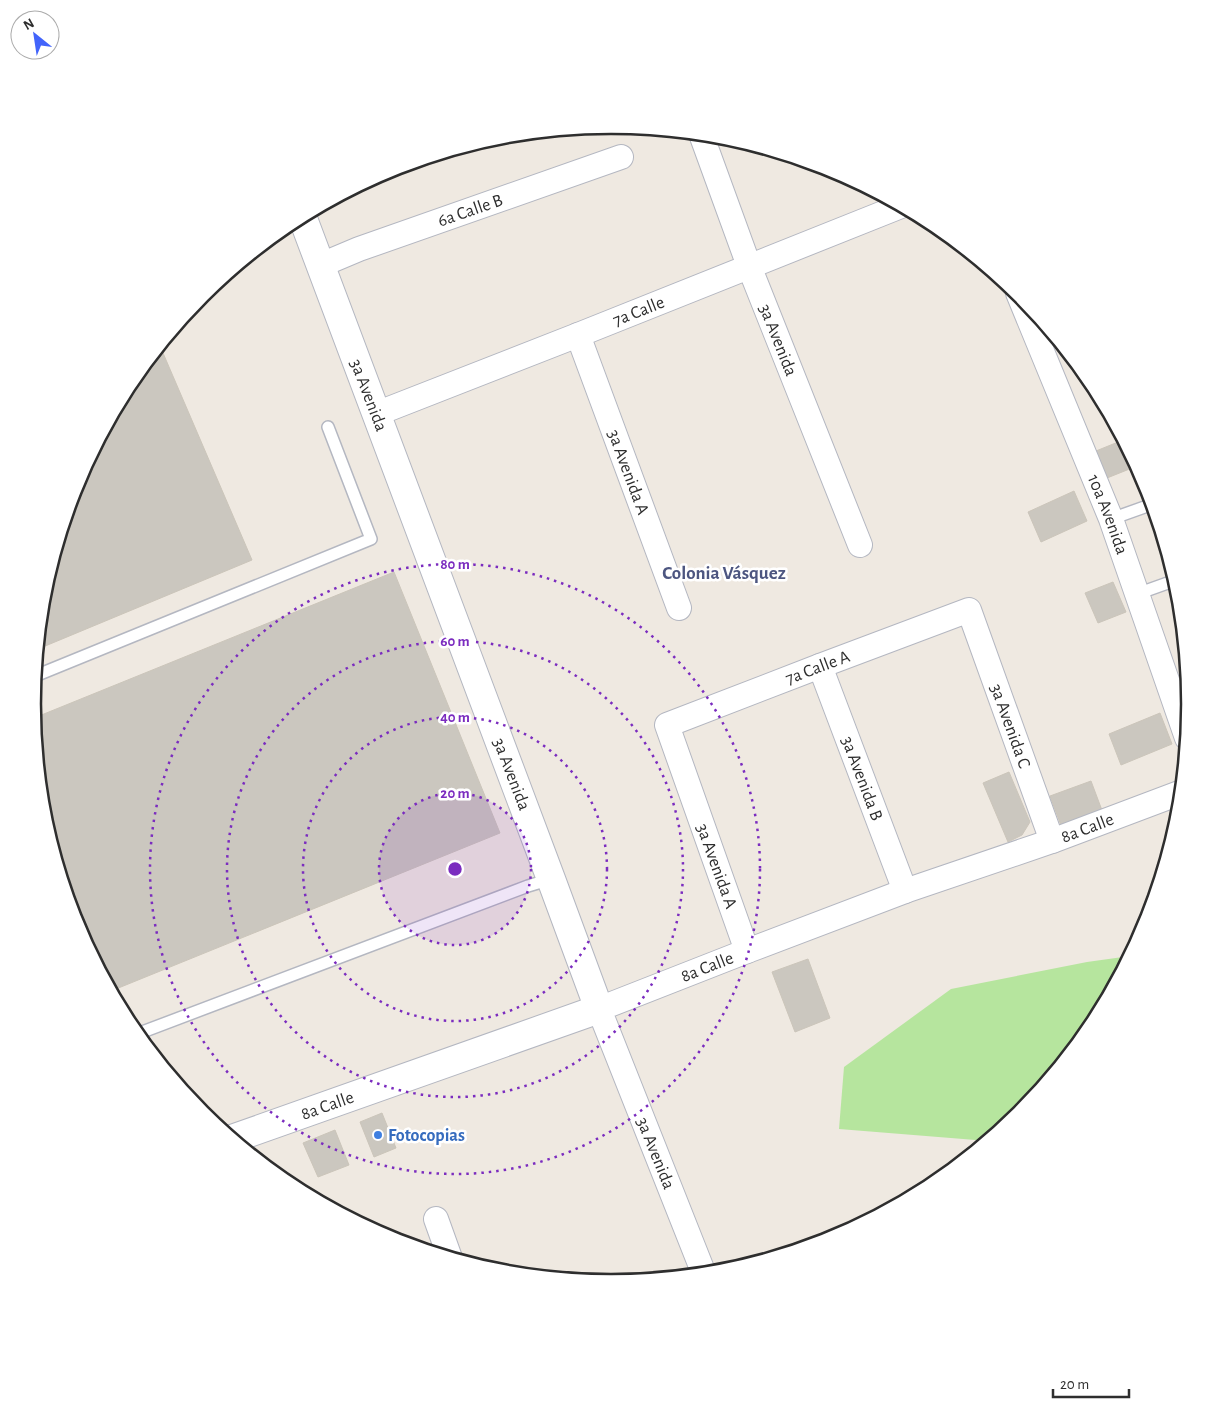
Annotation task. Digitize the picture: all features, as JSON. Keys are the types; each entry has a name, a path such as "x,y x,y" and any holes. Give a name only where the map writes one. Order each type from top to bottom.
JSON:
{"street":[{"name":"3a Avenida","path":"704,142 750,266 860,545"},
{"name":"6a Calle B","path":"320,265 359,249 621,157"},
{"name":"7a Calle","path":"376,414 894,209"},
{"name":"3a Avenida","path":"305,224 599,1009 701,1267"},
{"name":"10a Avenida","path":"1028,315 1111,519 1137,594 1182,702"},
{"name":"3a Avenida A","path":"578,335 680,608"},
{"name":"7a Calle A","path":"667,725 969,610"},
{"name":"3a Avenida C","path":"969,610 1052,841"},
{"name":"3a Avenida B","path":"820,666 905,891"},
{"name":"3a Avenida A","path":"667,725 747,951"},
{"name":"8a Calle","path":"240,1136 599,1009 905,891 1052,841 1174,795"},
{"path":"436,1219 447,1250"}],"lane":[{"path":"42,673 371,539 328,427"},
{"path":"1111,519 1146,507"},
{"path":"1137,594 1168,583"},
{"path":"144,1031 551,879"}],"green space":[{"path":"1123,957 1086,1021 1064,1052 1015,1108 979,1140 839,1129 844,1067 951,989 1087,962"}],"building":[{"path":"163,353 252,560 44,646 52,593 61,557 85,486 100,452 118,419 137,388"},
{"path":"1118,442 1130,469 1107,478 1096,451"},
{"path":"1074,491 1087,521 1041,542 1028,512"},
{"path":"394,572 500,833 117,988 100,957 85,923 61,852 52,816 46,779 41,715"},
{"path":"1113,582 1126,612 1098,623 1085,593"},
{"path":"1160,713 1172,744 1121,765 1109,734"},
{"path":"1009,772 1030,822 1022,835 1008,842 983,783"},
{"path":"1091,781 1103,813 1062,828 1050,796"},
{"path":"808,959 830,1018 795,1032 772,972"},
{"name":"Fotocopias","path":"382,1113 396,1148 374,1157 360,1122"},
{"path":"335,1130 349,1165 318,1177 303,1143"}],"place":[{"name":"Fotocopias","path":"378,1135"}],"district":[{"name":"Colonia Vásquez","path":"724,572"}]}
